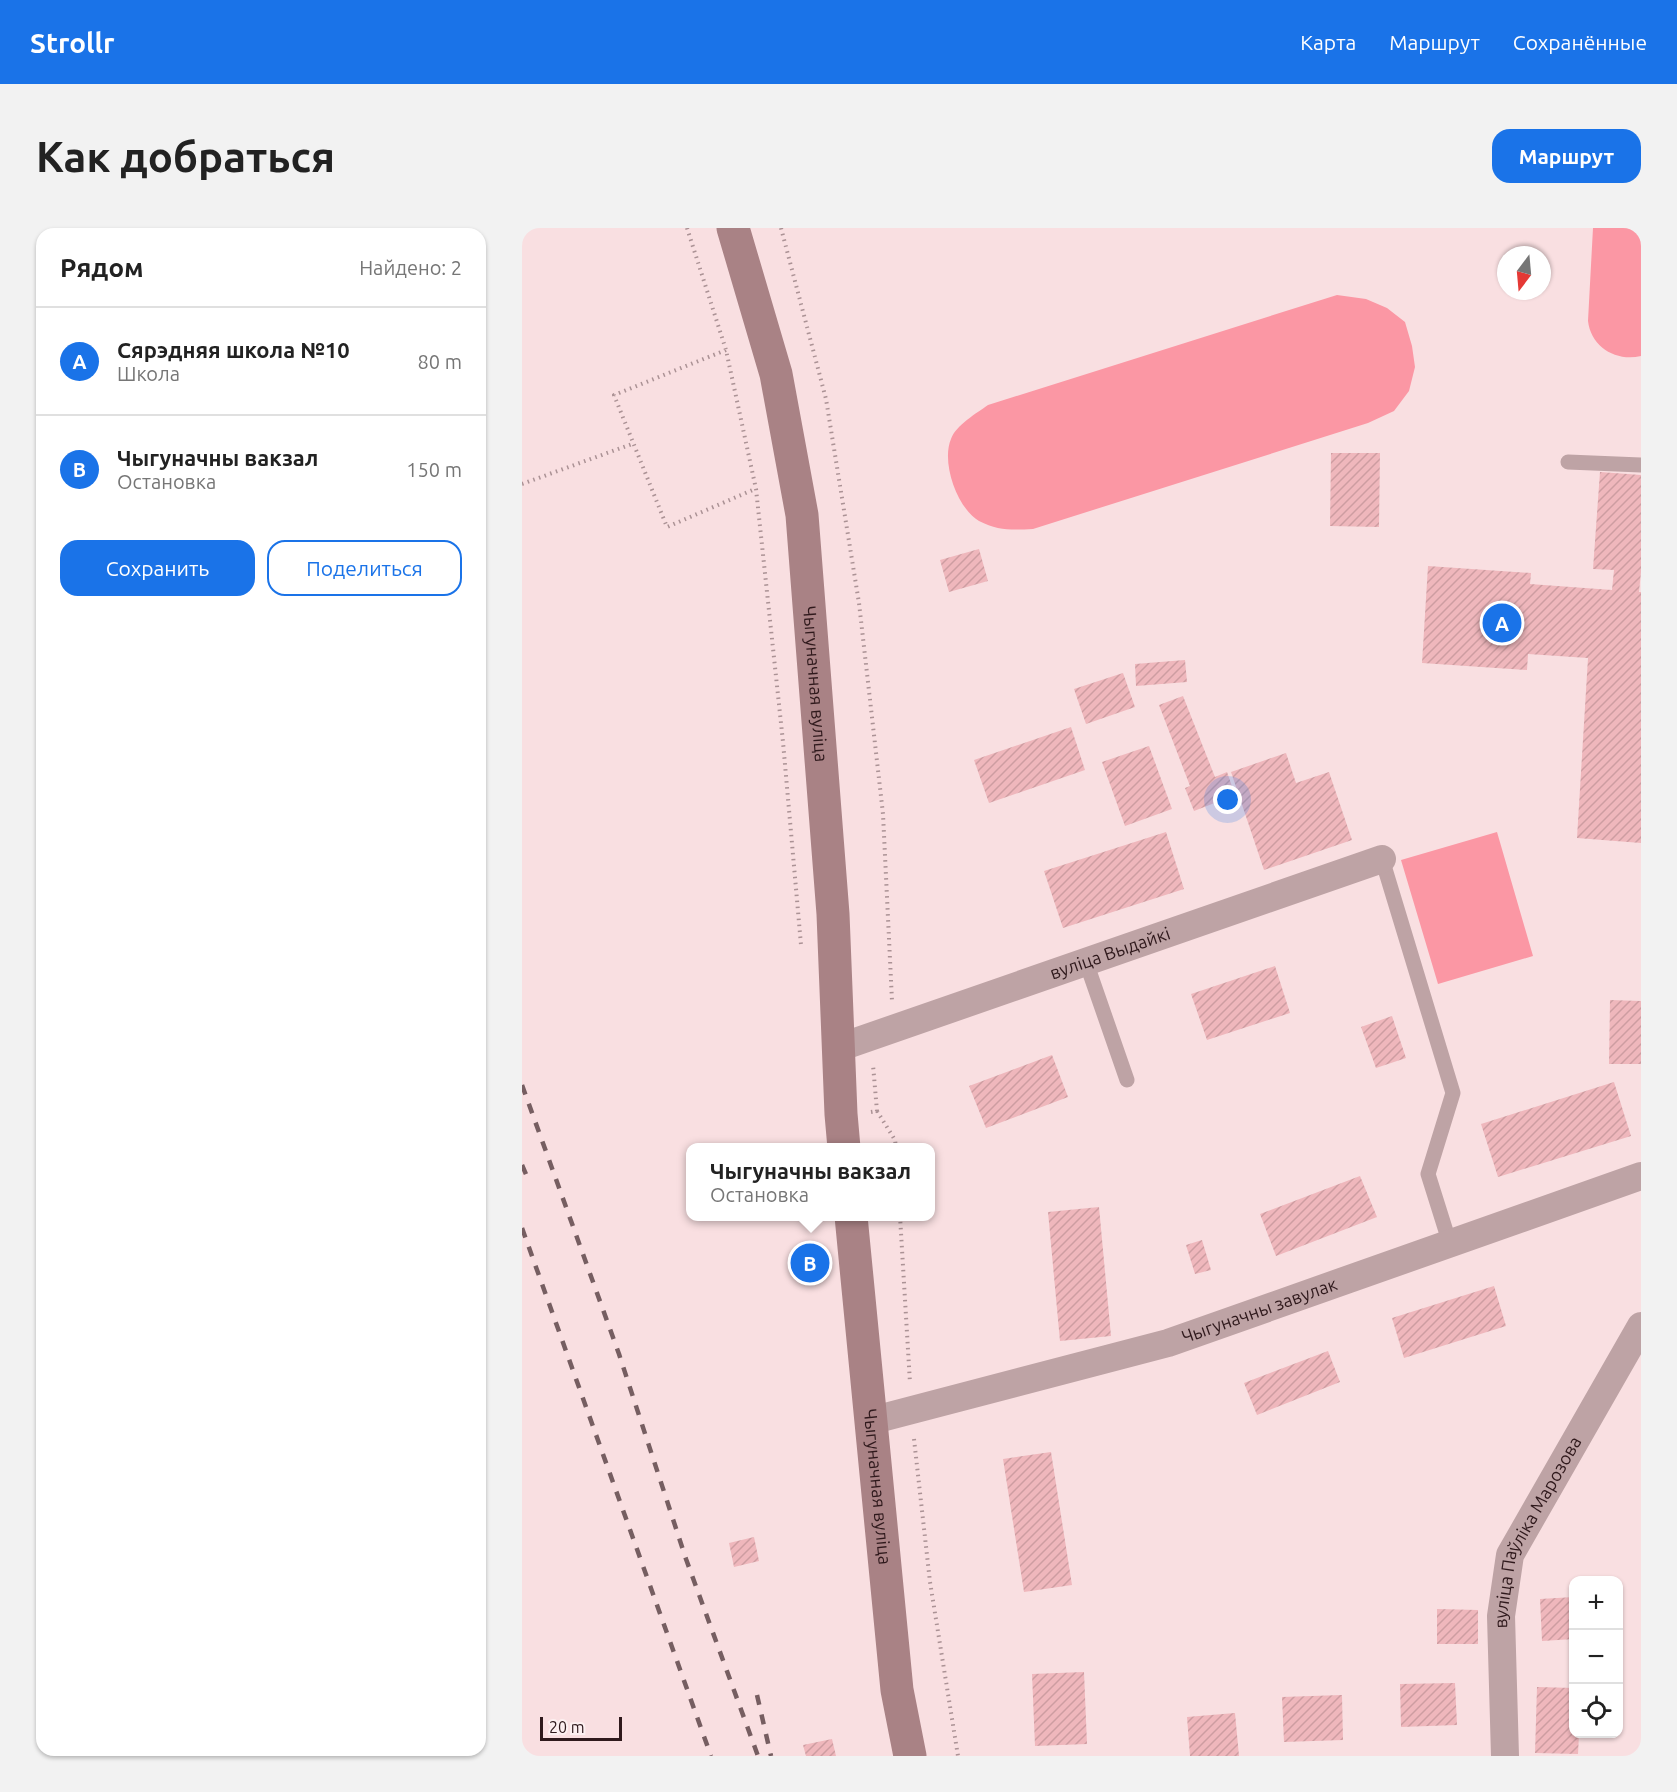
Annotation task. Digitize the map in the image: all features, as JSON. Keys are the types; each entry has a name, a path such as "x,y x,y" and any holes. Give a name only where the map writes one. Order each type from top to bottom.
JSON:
{"street":[{"name":"Чыгуначная вуліца","path":"733,228 776,374 802,515 832,914 844,1143"},
{"name":"вуліца Выдайкі","path":"838,1048 1382,859"},
{"name":"Чыгуначны завулак","path":"870,1421 1168,1343 1641,1176"},
{"name":"Чыгуначная вуліца","path":"851,1221 897,1690 910,1756"},
{"name":"вуліца Паўліка Марозова","path":"1505,1756 1501,1616 1510,1555 1641,1326"}],"lane":[{"path":"1568,462 1641,465"},
{"path":"1382,859 1453,1093 1428,1174 1450,1244"},
{"path":"1086,962 1127,1080"}],"path":[{"path":"687,228 726,350 756,489 783,742 802,955"},
{"path":"782,228 826,399 859,603 883,814 882,1033 877,1111 896,1143"},
{"path":"726,350 614,395 667,526 756,489"},
{"path":"522,484 632,444"},
{"path":"841,1114 877,1111"},
{"path":"900,1221 911,1412 930,1582 958,1756"}],"shaded area":[{"path":"1593,228 1641,228 1641,356 1623,357 1606,350 1599,345 1590,330 1588,321"},
{"path":"1337,295 1366,299 1387,308 1405,322 1415,367 1409,391 1394,411 1368,423 1033,529 993,527 979,521 964,506 953,484 948,449 951,439 962,424 988,405"},
{"path":"1497,832 1533,956 1438,984 1401,860"}],"building":[{"path":"1331,453 1380,453 1379,527 1330,526"},
{"path":"1600,472 1641,475 1639,592 1641,592 1641,843 1577,838 1588,658 1528,654 1527,670 1422,663 1428,566 1531,573 1530,584 1612,590 1614,570 1593,569"},
{"path":"979,549 988,581 949,592 940,560"},
{"path":"1185,660 1187,682 1136,686 1135,664"},
{"path":"1123,673 1135,707 1086,724 1074,689"},
{"path":"1183,696 1215,777 1227,772 1235,795 1194,811 1185,788 1190,786 1159,705"},
{"path":"1071,727 1085,770 989,803 974,760"},
{"path":"1149,746 1172,809 1125,826 1102,762"},
{"path":"1286,753 1296,783 1329,772 1352,840 1264,870 1231,772"},
{"path":"1166,832 1184,889 1063,928 1044,871"},
{"path":"1275,966 1290,1013 1207,1040 1191,994"},
{"path":"1610,1000 1641,1001 1641,1064 1609,1064"},
{"path":"1392,1016 1406,1058 1376,1068 1361,1027"},
{"path":"1052,1055 1068,1097 986,1128 969,1086"},
{"path":"1614,1082 1631,1136 1498,1177 1481,1124"},
{"path":"1360,1176 1377,1217 1276,1256 1260,1214"},
{"path":"1099,1207 1111,1336 1060,1341 1048,1212"},
{"path":"1202,1240 1211,1270 1195,1274 1186,1245"},
{"path":"1494,1286 1506,1326 1404,1358 1392,1318"},
{"path":"1328,1351 1340,1382 1257,1415 1244,1383"},
{"path":"1051,1452 1072,1585 1024,1592 1003,1459"},
{"path":"754,1537 759,1561 734,1567 729,1543"},
{"path":"1569,1597 1569,1639 1542,1641 1540,1599"},
{"path":"1437,1609 1478,1610 1478,1644 1437,1644"},
{"path":"1084,1672 1087,1744 1035,1746 1032,1674"},
{"path":"1455,1683 1457,1725 1401,1727 1400,1684"},
{"path":"1537,1687 1569,1688 1569,1738 1579,1738 1578,1754 1535,1753"},
{"path":"1342,1695 1343,1740 1284,1742 1282,1697"},
{"path":"1235,1713 1239,1756 1190,1756 1187,1717"},
{"path":"832,1739 836,1756 806,1756 803,1745"}],"railway":[{"path":"522,1085 619,1354 686,1559 758,1756"},
{"path":"522,1165 528,1179"},
{"path":"522,1228 711,1756"},
{"path":"757,1695 771,1756"}],"place":[{"name":"Сярэдняя школа №10","path":"1502,623"},
{"name":"Чыгуначны вакзал","path":"810,1263"}]}
